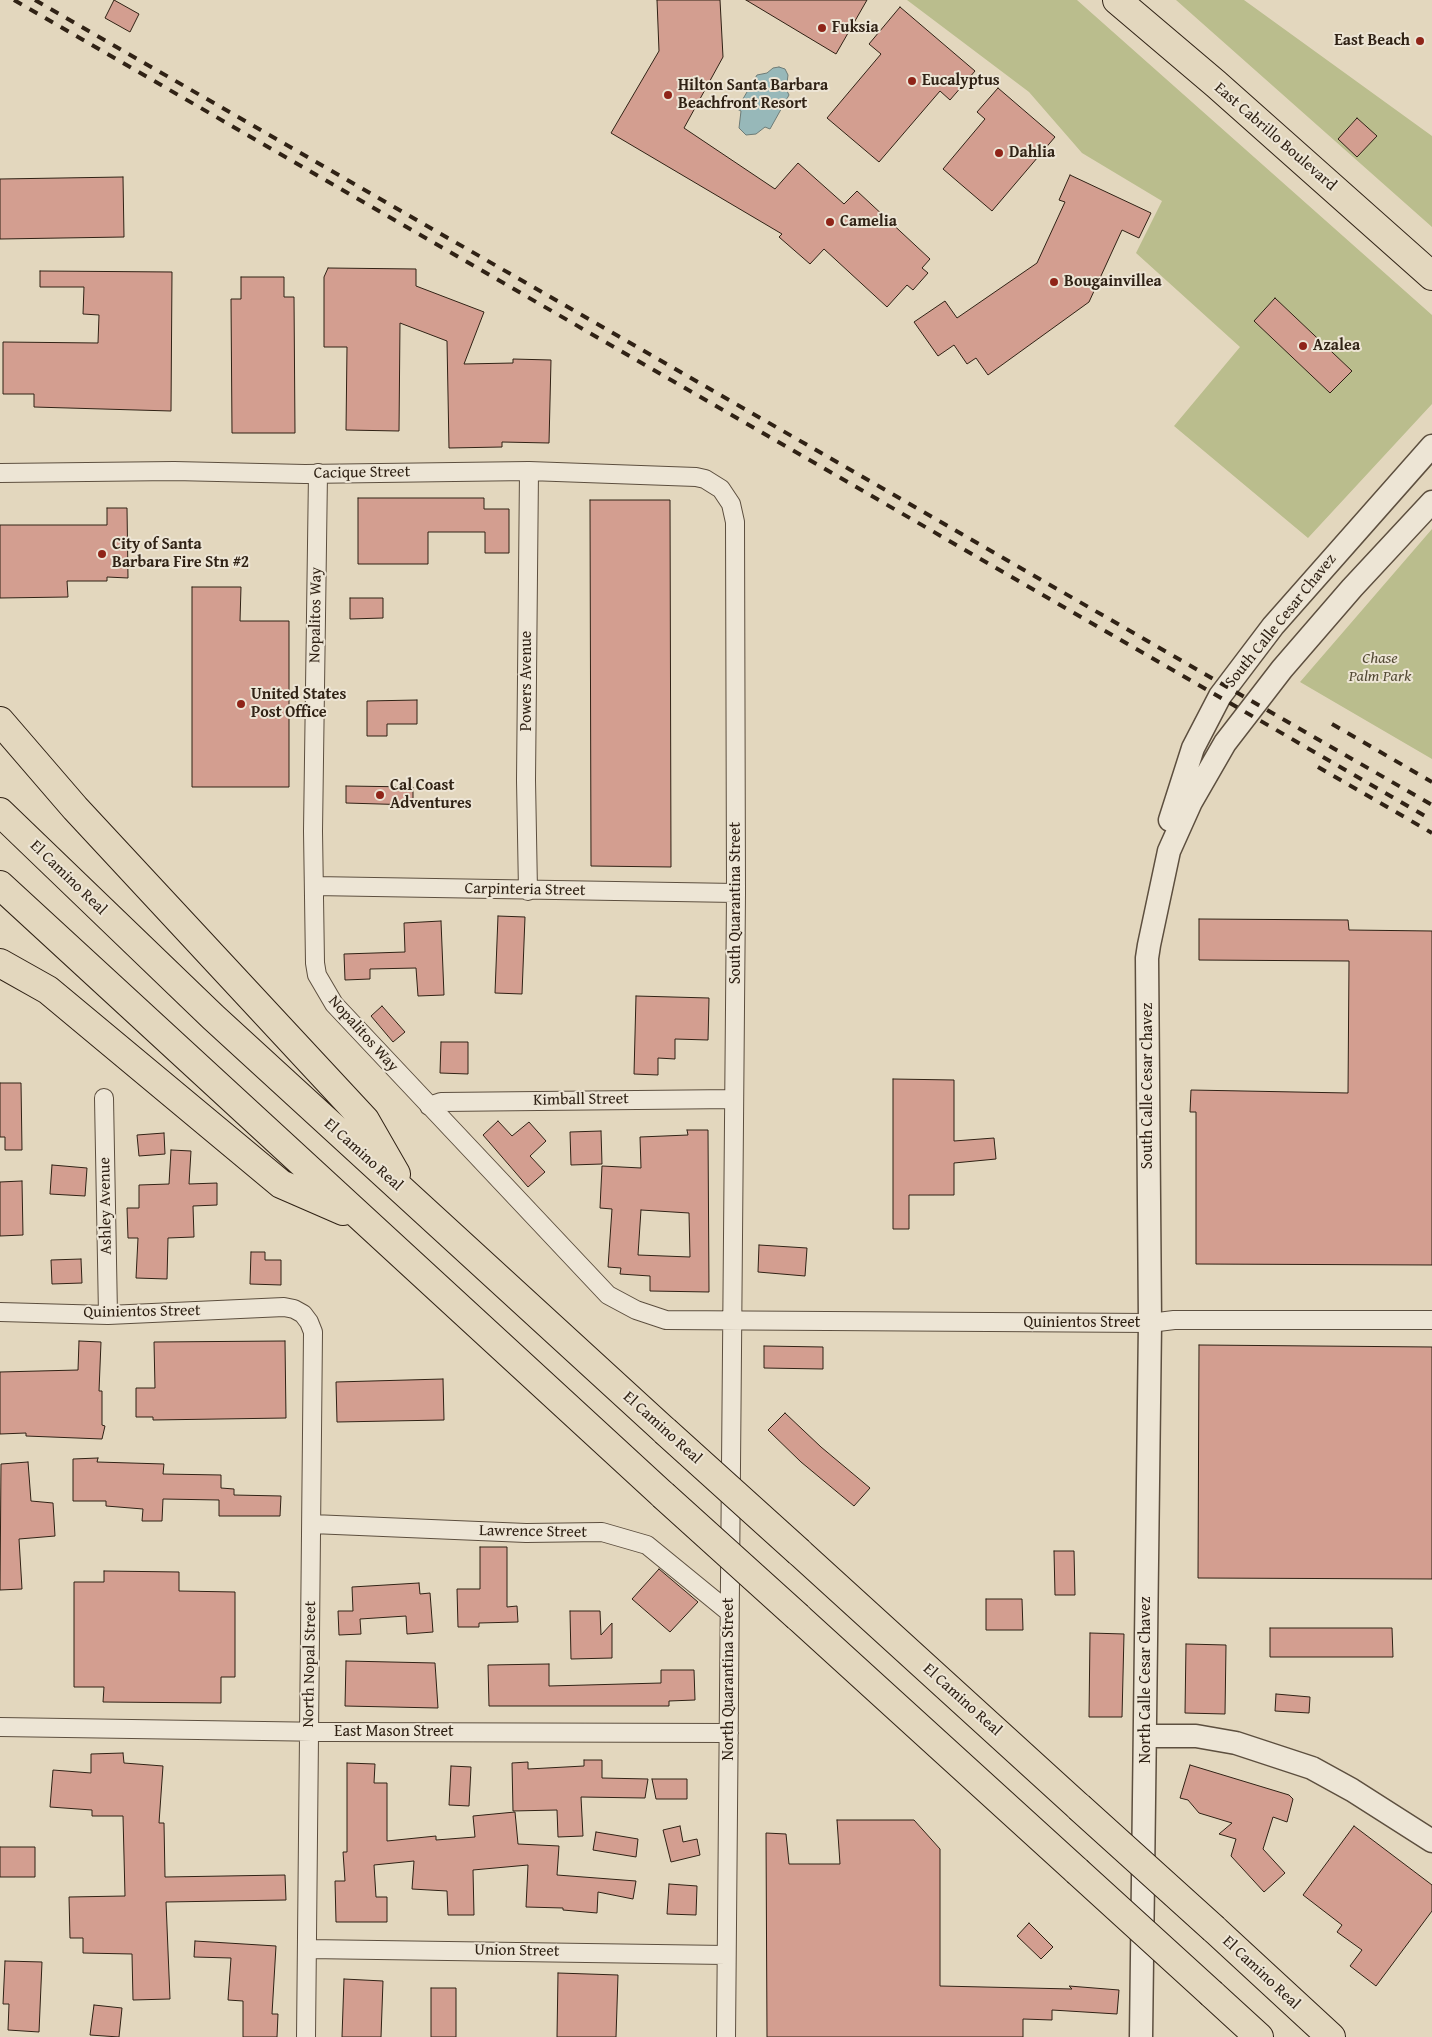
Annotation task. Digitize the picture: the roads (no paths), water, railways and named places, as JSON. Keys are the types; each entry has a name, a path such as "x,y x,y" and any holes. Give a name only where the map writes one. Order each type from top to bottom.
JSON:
{"main road":[{"name":"East Cabrillo Boulevard","path":"1116,0 1223,90 1432,276"},
{"path":"0,721 75,808 365,1120 409,1197"},
{"name":"El Camino Real","path":"0,812 213,1017 1331,2037"},
{"path":"0,885 798,1618 1259,2037"},
{"path":"0,963 48,990 281,1184 362,1219"},
{"path":"1212,1994 1236,2037"}],"street":[{"name":"South Calle Cesar Chavez","path":"1170,852 1170,816 1193,748 1220,696 1273,626 1432,446"},
{"name":"Cacique Street","path":"0,473 528,471 696,477 705,479 721,488"},
{"name":"Powers Avenue","path":"528,471 526,780 528,891"},
{"name":"Nopalitos Way","path":"318,473 314,886 315,963 321,985 334,1004 608,1295 636,1310 666,1320 731,1321"},
{"name":"South Quarantina Street","path":"721,488 731,504 735,522 736,892 731,1321"},
{"name":"South Calle Cesar Chavez","path":"1150,1323 1147,958 1170,852 1191,802 1225,743 1289,662 1352,588 1432,502"},
{"name":"Carpinteria Street","path":"314,886 528,891 736,892"},
{"name":"Ashley Avenue","path":"104,1098 108,1315"},
{"name":"Kimball Street","path":"429,1106 445,1102 734,1098"},
{"name":"Quinientos Street","path":"0,1312 108,1315 284,1307"},
{"name":"North Nopal Street","path":"284,1307 294,1309 303,1314 309,1322 312,1332 312,1524 306,2037"},
{"name":"Quinientos Street","path":"731,1321 1150,1323 1174,1320 1432,1320"},
{"name":"North Quarantina Street","path":"726,2037 731,1321"},
{"name":"North Calle Cesar Chavez","path":"1141,2037 1150,1323"},
{"name":"Lawrence Street","path":"312,1524 526,1533 602,1532 647,1545 729,1612"},
{"name":"East Mason Street","path":"0,1727 309,1732 729,1733"},
{"path":"1146,1736 1196,1736 1272,1753 1312,1768 1352,1790 1432,1842"},
{"name":"Union Street","path":"308,1949 726,1955"}],"water":[{"path":"773,68 785,69 788,75 787,83 789,87 787,91 789,95 770,129 765,127 756,134 746,135 739,128 741,111 737,109 757,75 767,73"}],"railway":[{"path":"14,0 1432,820"},
{"path":"35,0 1432,805"},
{"path":"1332,724 1432,782"},
{"path":"1318,767 1432,833"}],"place":[{"name":"Fuksia","path":"822,28"},
{"name":"East Beach","path":"1420,41"},
{"name":"Eucalyptus","path":"912,81"},
{"name":"Hilton Santa Barbara Beachfront Resort","path":"668,95"},
{"name":"Dahlia","path":"999,153"},
{"name":"Camelia","path":"830,222"},
{"name":"Bougainvillea","path":"1054,282"},
{"name":"Azalea","path":"1303,346"},
{"name":"City of Santa Barbara Fire Stn #2","path":"102,554"},
{"name":"United States Post Office","path":"241,704"},
{"name":"Cal Coast Adventures","path":"380,795"}],"park label":[{"name":"Chase Palm Park","path":"1380,668"}]}
